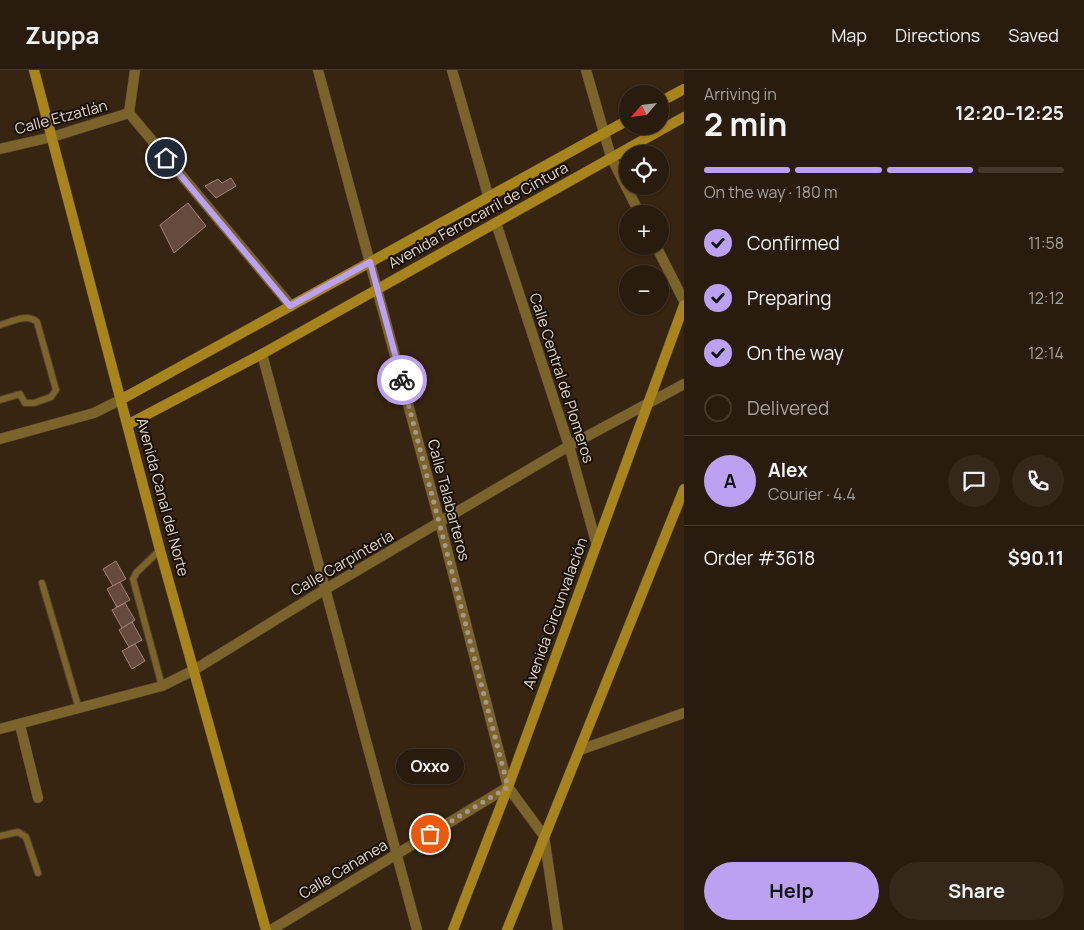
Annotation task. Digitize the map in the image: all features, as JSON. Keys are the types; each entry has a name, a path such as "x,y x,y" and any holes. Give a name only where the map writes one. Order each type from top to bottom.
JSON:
{"main road":[{"name":"Avenida Canal del Norte","path":"34,70 129,424 160,550 266,930"},
{"path":"669,97 684,88"},
{"name":"Avenida Ferrocarril de Cintura","path":"129,424 262,354 684,117"},
{"name":"Avenida Ferrocarril de Cintura","path":"122,399 488,195 619,125"},
{"name":"Avenida Circunvalación","path":"453,930 508,787 684,303"},
{"path":"507,930 684,489"}],"street":[{"path":"135,70 129,113 290,306"},
{"name":"Calle Talabarteros","path":"318,70 440,523 508,787 544,836 558,930"},
{"path":"452,70 488,195"},
{"path":"586,70 611,158 635,205"},
{"name":"Calle Etzatlán","path":"0,149 52,137 129,113"},
{"name":"Calle Central de Plomeros","path":"496,223 569,446 596,542"},
{"path":"660,255 684,303"},
{"path":"262,354 417,930"},
{"name":"Calle Carpintería","path":"0,729 162,686 194,670 324,590 569,446 684,384"},
{"path":"0,439 94,413 122,399"},
{"path":"580,750 684,713"},
{"path":"20,725 38,798"},
{"name":"Calle Cananea","path":"272,930 508,787"}],"lane":[{"path":"0,325 25,318 34,319 37,322 56,390 51,397 34,403 25,402 20,394 0,400"},
{"path":"160,550 136,572 133,579 162,686"},
{"path":"42,583 79,709"},
{"path":"0,836 18,832 26,837 38,873"}],"building":[{"path":"231,178 236,186 216,198 205,186 218,179 222,183"},
{"path":"188,203 206,226 174,253 160,225"},
{"path":"116,561 126,579 113,586 103,569"},
{"path":"120,582 130,600 117,607 107,589"},
{"path":"125,603 135,620 122,628 112,610"},
{"path":"132,622 142,640 129,647 119,630"},
{"path":"135,644 145,661 132,669 122,651"}],"way so far":[{"path":"402,380 508,787 430,834"}],"place":[{"name":"Oxxo","path":"430,834"}],"route":[{"path":"166,158 290,306 370,262 402,380"}]}
